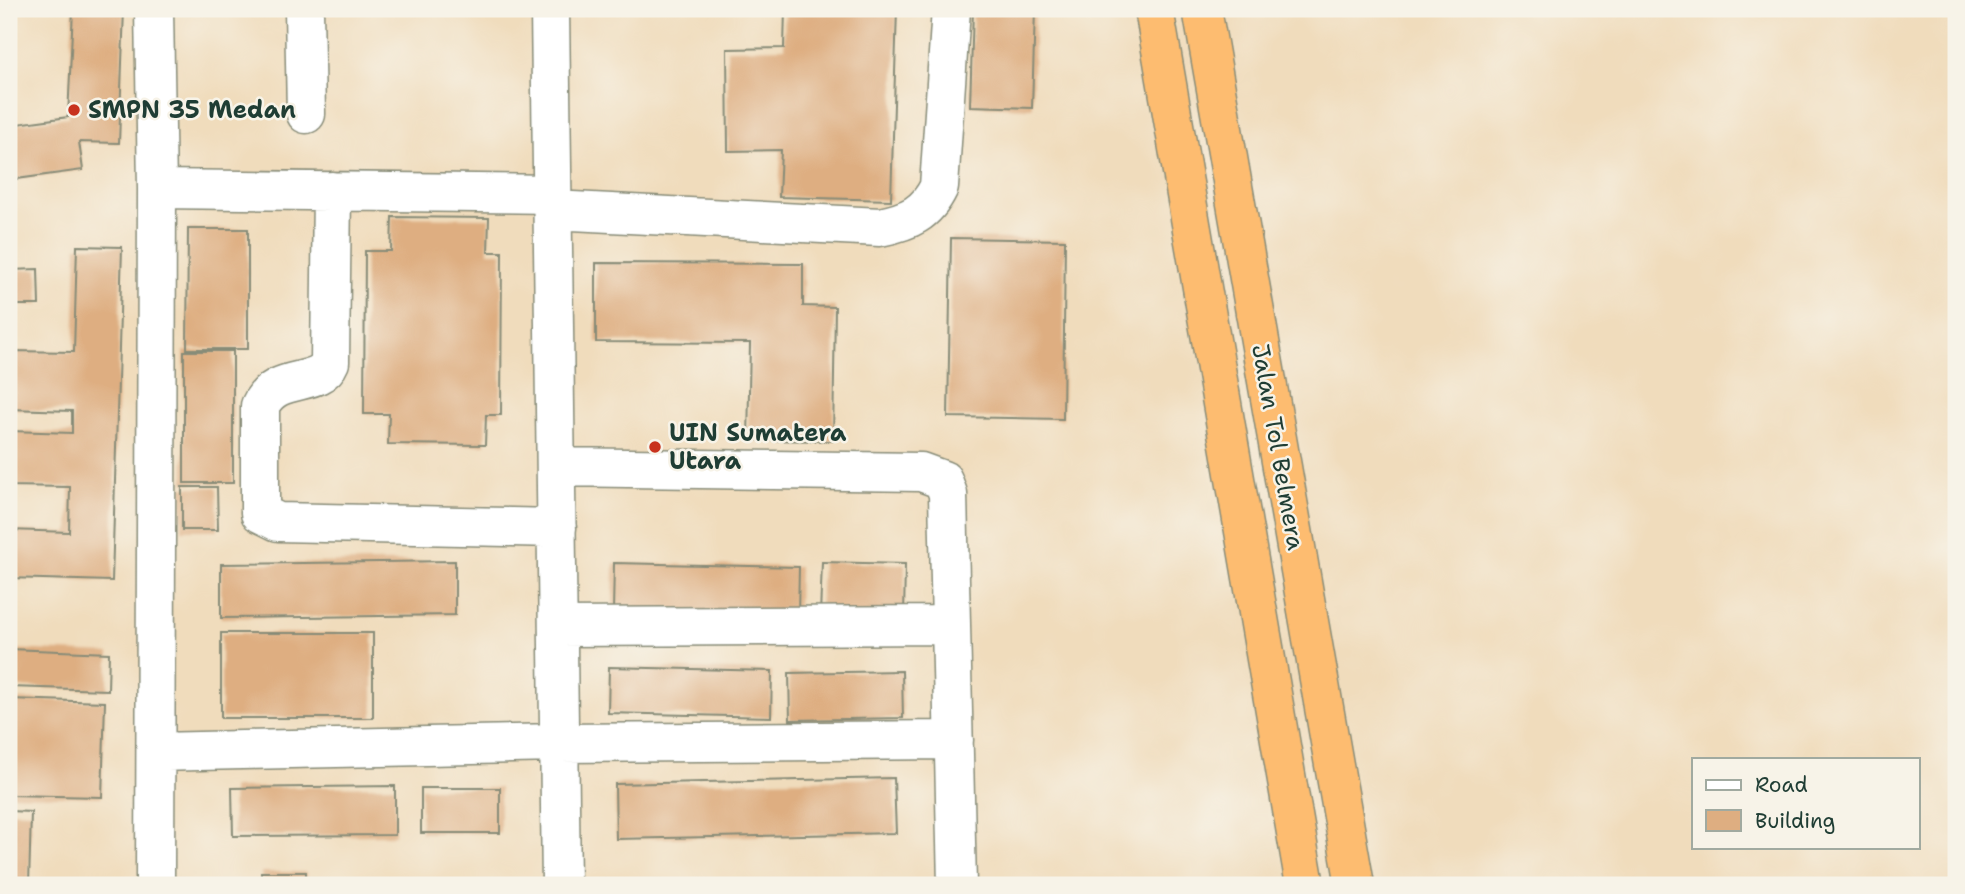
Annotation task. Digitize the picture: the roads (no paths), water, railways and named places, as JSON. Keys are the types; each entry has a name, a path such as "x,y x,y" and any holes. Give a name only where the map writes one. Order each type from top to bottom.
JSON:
{"highway":[{"name":"Jalan Tol Belmera","path":"1154,9 1305,885"},
{"name":"Jalan Tol Belmera","path":"1202,9 1355,885"}],"street":[{"path":"154,9 157,189 155,885"},
{"path":"304,9 306,114"},
{"path":"550,9 561,885"},
{"path":"157,189 332,191 553,202 880,227 918,216 932,203 939,187 951,9"},
{"path":"332,191 330,362 316,377 282,384 265,396 260,406 260,513 278,522 557,528"},
{"path":"556,467 865,471 937,475 947,485 957,885"},
{"path":"558,627 951,625"},
{"path":"156,752 559,743 954,740"}],"place":[{"name":"SMPN 35 Medan","path":"74,110"},
{"name":"UIN Sumatera Utara","path":"655,447"}]}
